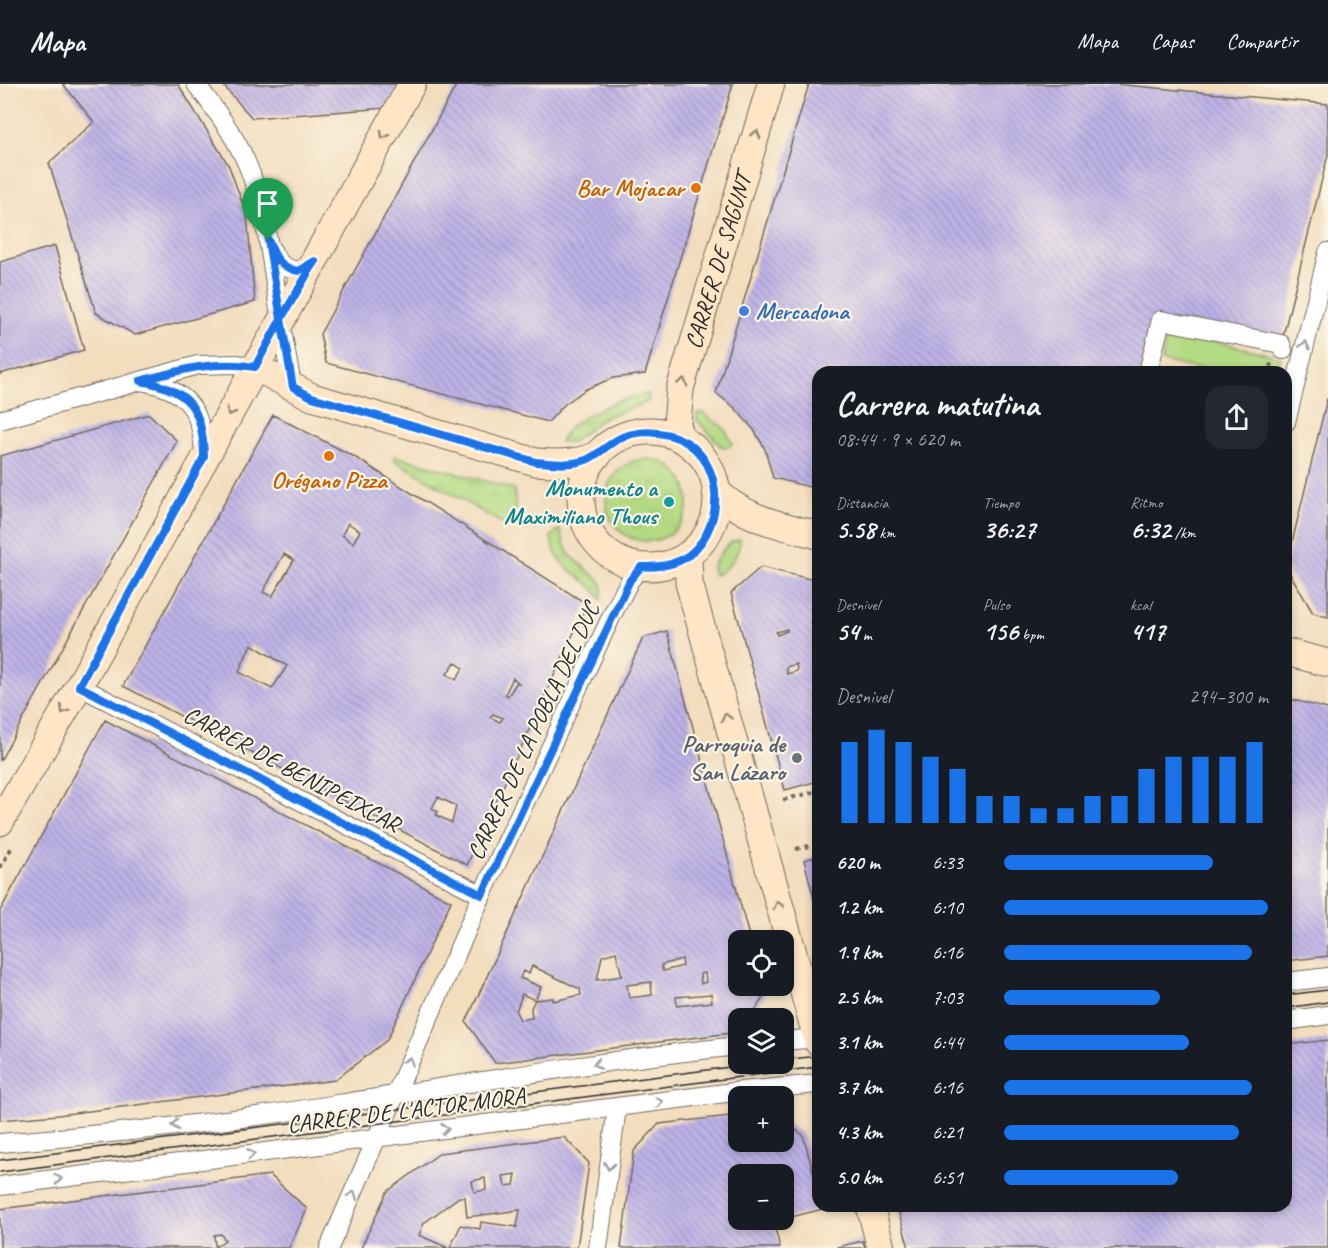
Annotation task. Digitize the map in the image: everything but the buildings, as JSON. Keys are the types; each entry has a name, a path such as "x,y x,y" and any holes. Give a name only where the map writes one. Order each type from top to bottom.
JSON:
{"street":[{"path":"195,84 229,128 251,173 268,240 293,387"},
{"path":"0,822 79,686 412,84"},
{"name":"CARRER DE SAGUNT","path":"681,439 677,424 680,389 771,84"},
{"path":"268,240 277,261 285,268 298,271 315,261"},
{"path":"1292,402 1323,297 1328,252"},
{"path":"1150,366 1161,320 1281,344 1283,350"},
{"path":"0,420 198,365 238,364 255,367 312,397 350,410 536,462 562,464 584,461 599,454"},
{"path":"140,381 170,388 189,402 201,427 204,457"},
{"path":"536,462 573,486 581,499 588,528 597,541 618,560 641,567 672,564 688,556 708,531 716,512 716,490 713,476 704,459 681,439 654,432 633,433 615,441 599,454 588,468 581,499"},
{"path":"716,490 729,503 760,520 812,533"},
{"path":"708,531 739,522 760,520"},
{"path":"688,556 689,583 812,1021"},
{"name":"CARRER DE LA POBLA DEL DUC","path":"328,1248 482,895 612,615 630,580 641,567"},
{"path":"1292,654 1328,663"},
{"name":"CARRER DE BENIPEIXCAR","path":"79,686 482,895"},
{"path":"1292,981 1328,977"},
{"path":"1292,1020 1328,1016"},
{"path":"794,1040 812,1039"},
{"name":"CARRER DE L'ACTOR MORA","path":"0,1143 122,1131 336,1104 486,1079 728,1047"},
{"name":"CARRER DE L'ACTOR MORA","path":"0,1186 812,1085"},
{"path":"598,1248 617,1108"},
{"path":"872,1212 881,1248"}],"path":[{"path":"783,800 812,793"},
{"path":"796,849 812,845"}],"green space":[{"path":"1168,330 1281,357 1279,366 1185,366 1161,361"},
{"path":"649,394 648,401 643,404 603,418 572,442 560,442 574,424 598,409 612,403"},
{"path":"701,412 724,428 733,444 727,447 721,446 697,420 697,414"},
{"path":"395,456 514,489 517,521 515,525 505,525 394,460"},
{"path":"639,459 655,459 670,466 681,477 688,492 685,516 676,529 655,541 639,541 624,534 613,523 606,508 606,492 613,477 624,466"},
{"path":"559,529 568,553 600,581 603,587 601,599 587,583 559,559 551,537"},
{"path":"740,539 738,550 732,561 714,575 712,567 720,554 730,543"}],"tram line":[{"path":"1292,994 1328,990"},
{"path":"1292,1007 1328,1002"},
{"path":"794,1059 812,1057"},
{"path":"0,1160 728,1067"},
{"path":"0,1172 812,1068"}],"place":[{"name":"Bar Mojacar","path":"696,188"},
{"name":"Mercadona","path":"744,311"},
{"name":"Orégano Pizza","path":"329,456"},
{"name":"Monumento a Maximiliano Thous","path":"669,502"},
{"name":"Parroquia de San Lázaro","path":"797,758"}],"route":[{"path":"268,240 277,261 285,268 298,271 315,261 281,319 293,387 312,397 350,410 536,462 562,464 584,461 599,454 615,441 633,433 654,432 671,435 681,439 704,459 713,476 716,490 716,512 708,531 700,542 688,556 672,564 641,567 630,580 482,895 79,686 204,457 201,427 189,402 176,390 164,385 140,381 198,365 238,364 255,367 281,319 268,240"}]}
